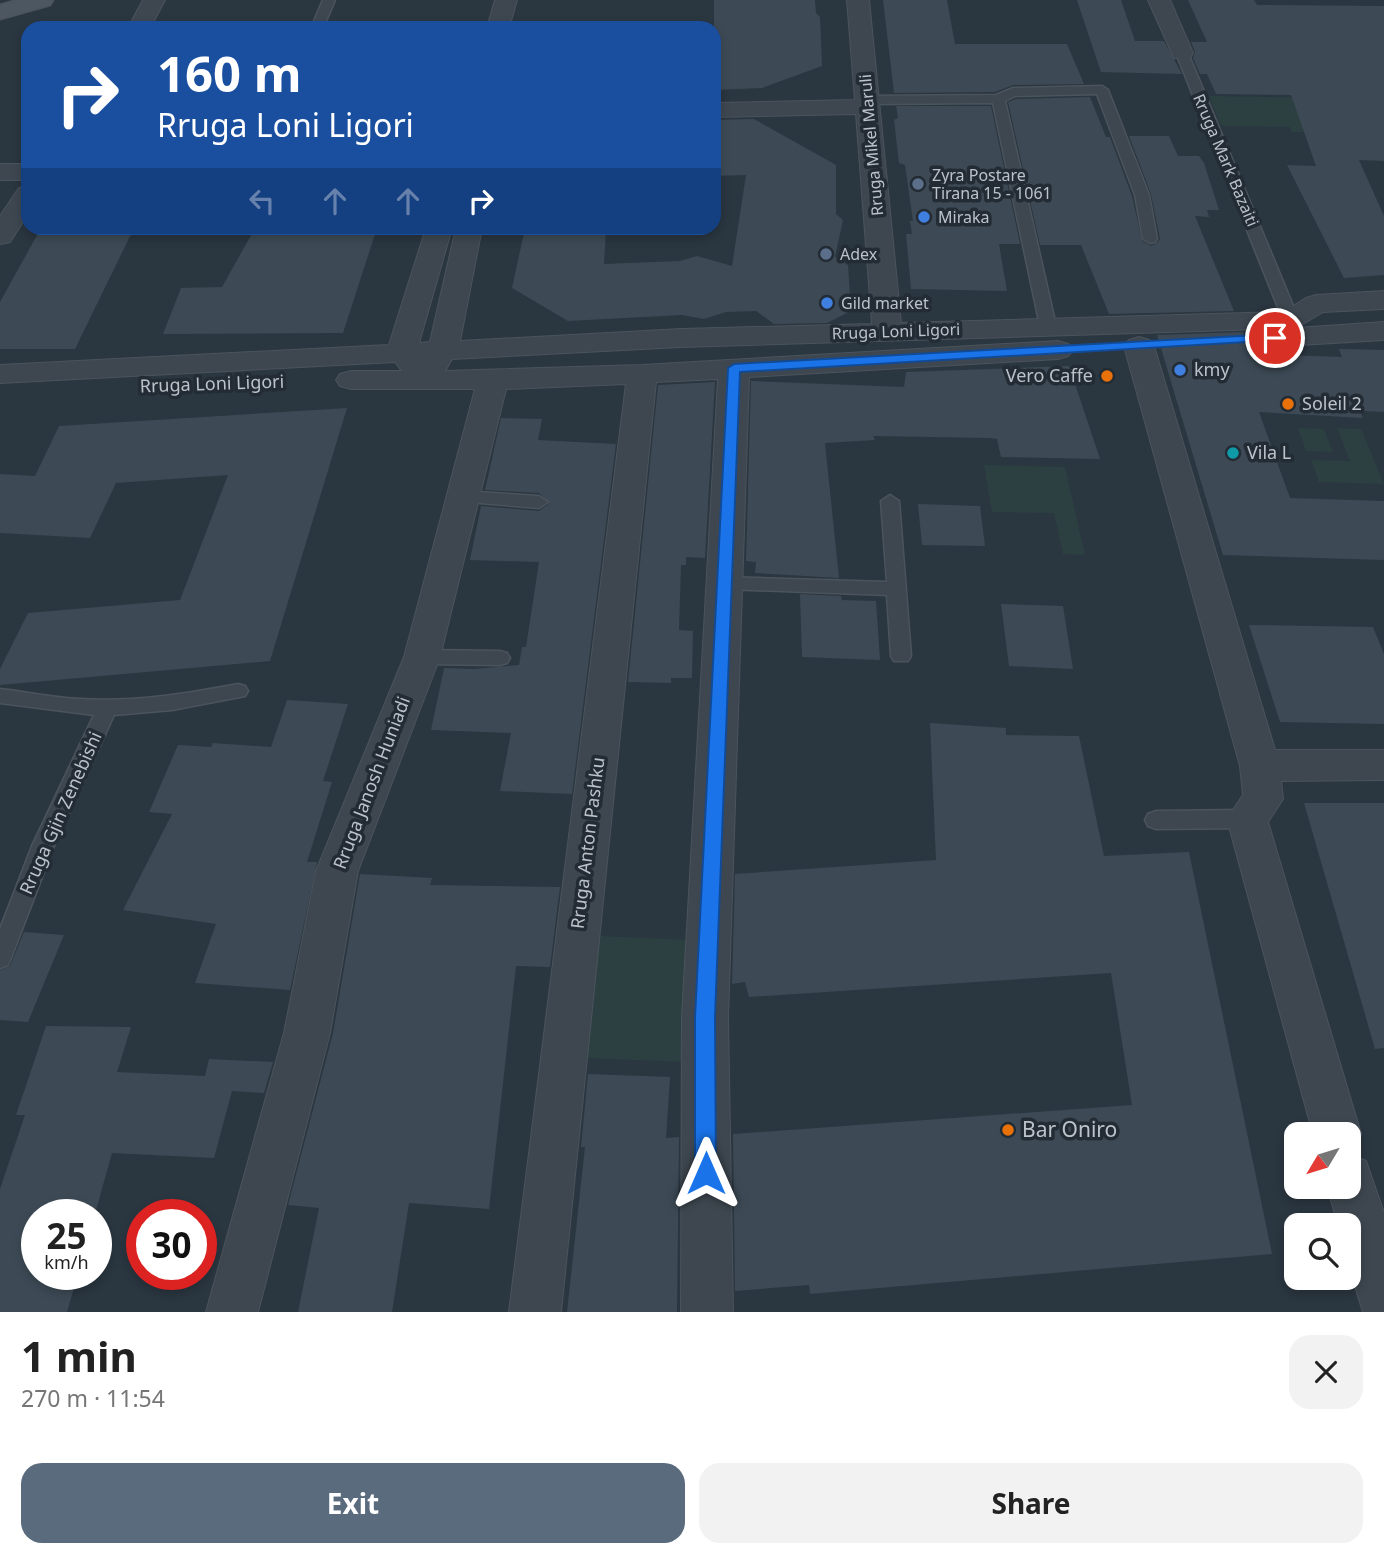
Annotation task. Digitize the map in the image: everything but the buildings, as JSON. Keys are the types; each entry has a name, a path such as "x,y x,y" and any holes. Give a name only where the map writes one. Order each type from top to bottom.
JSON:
{"main road":[{"path":"0,12 42,0"}],"street":[{"path":"143,21 154,0"},
{"path":"500,21 506,0"},
{"name":"Rruga Mikel Maruli","path":"858,0 887,331"},
{"name":"Rruga Mark Bazaiti","path":"1159,0 1182,53"},
{"path":"721,110 867,104"},
{"path":"0,172 21,186"},
{"path":"0,236 21,202"},
{"path":"437,235 403,353 424,379 443,350 468,235"},
{"name":"Rruga Loni Ligori","path":"0,374 443,350 887,331 1291,320 1316,304 1384,300"},
{"name":"Rruga Loni Ligori","path":"0,391 424,379 493,380 1384,331"},
{"path":"1139,346 1259,766 1263,799 1247,819 1333,1122"},
{"path":"707,1312 705,1017 734,368"},
{"name":"Rruga Anton Pashku","path":"535,1312 642,373"},
{"name":"Rruga Janosh Huniadi","path":"232,1312 307,1032 337,871 422,656 493,380"},
{"path":"1259,766 1384,765"},
{"path":"1355,1199 1384,1299"}],"lane":[{"path":"320,21 329,0"},
{"name":"Rruga Mark Bazaiti","path":"1182,53 1291,320"},
{"path":"867,104 998,99 1013,92 1102,90 1142,195 1150,239"},
{"path":"998,99 1048,326"},
{"path":"462,497 539,502"},
{"path":"890,501 901,656"},
{"path":"724,583 896,589"},
{"path":"422,656 500,658"},
{"name":"Rruga Gjin Zenebishi","path":"0,696 30,698 59,705 108,707 154,706 239,691"},
{"name":"Rruga Gjin Zenebishi","path":"0,958 43,846 108,707"},
{"path":"1156,820 1247,819"}],"green space":[{"path":"1209,96 1336,98 1337,132 1292,132 1290,127 1224,126 1220,124"},
{"path":"1298,428 1324,429 1333,452 1306,451"},
{"path":"1337,428 1361,429 1384,484 1319,482 1311,460 1350,461"},
{"path":"984,465 1065,467 1085,555 1063,554 1054,513 992,512"},
{"path":"599,936 692,940 686,1062 586,1058"}],"place":[{"name":"Zyra Postare Tirana 15 - 1061","path":"918,184"},
{"name":"Miraka","path":"924,217"},
{"name":"Adex","path":"826,254"},
{"name":"Gild market","path":"827,303"},
{"name":"kmy","path":"1180,370"},
{"name":"Vero Caffe","path":"1107,376"},
{"name":"Soleil 2","path":"1288,404"},
{"name":"Vila L","path":"1233,453"},
{"name":"Bar Oniro","path":"1008,1130"}],"route":[{"path":"706,1173 705,1017 734,368 1275,338"}]}
